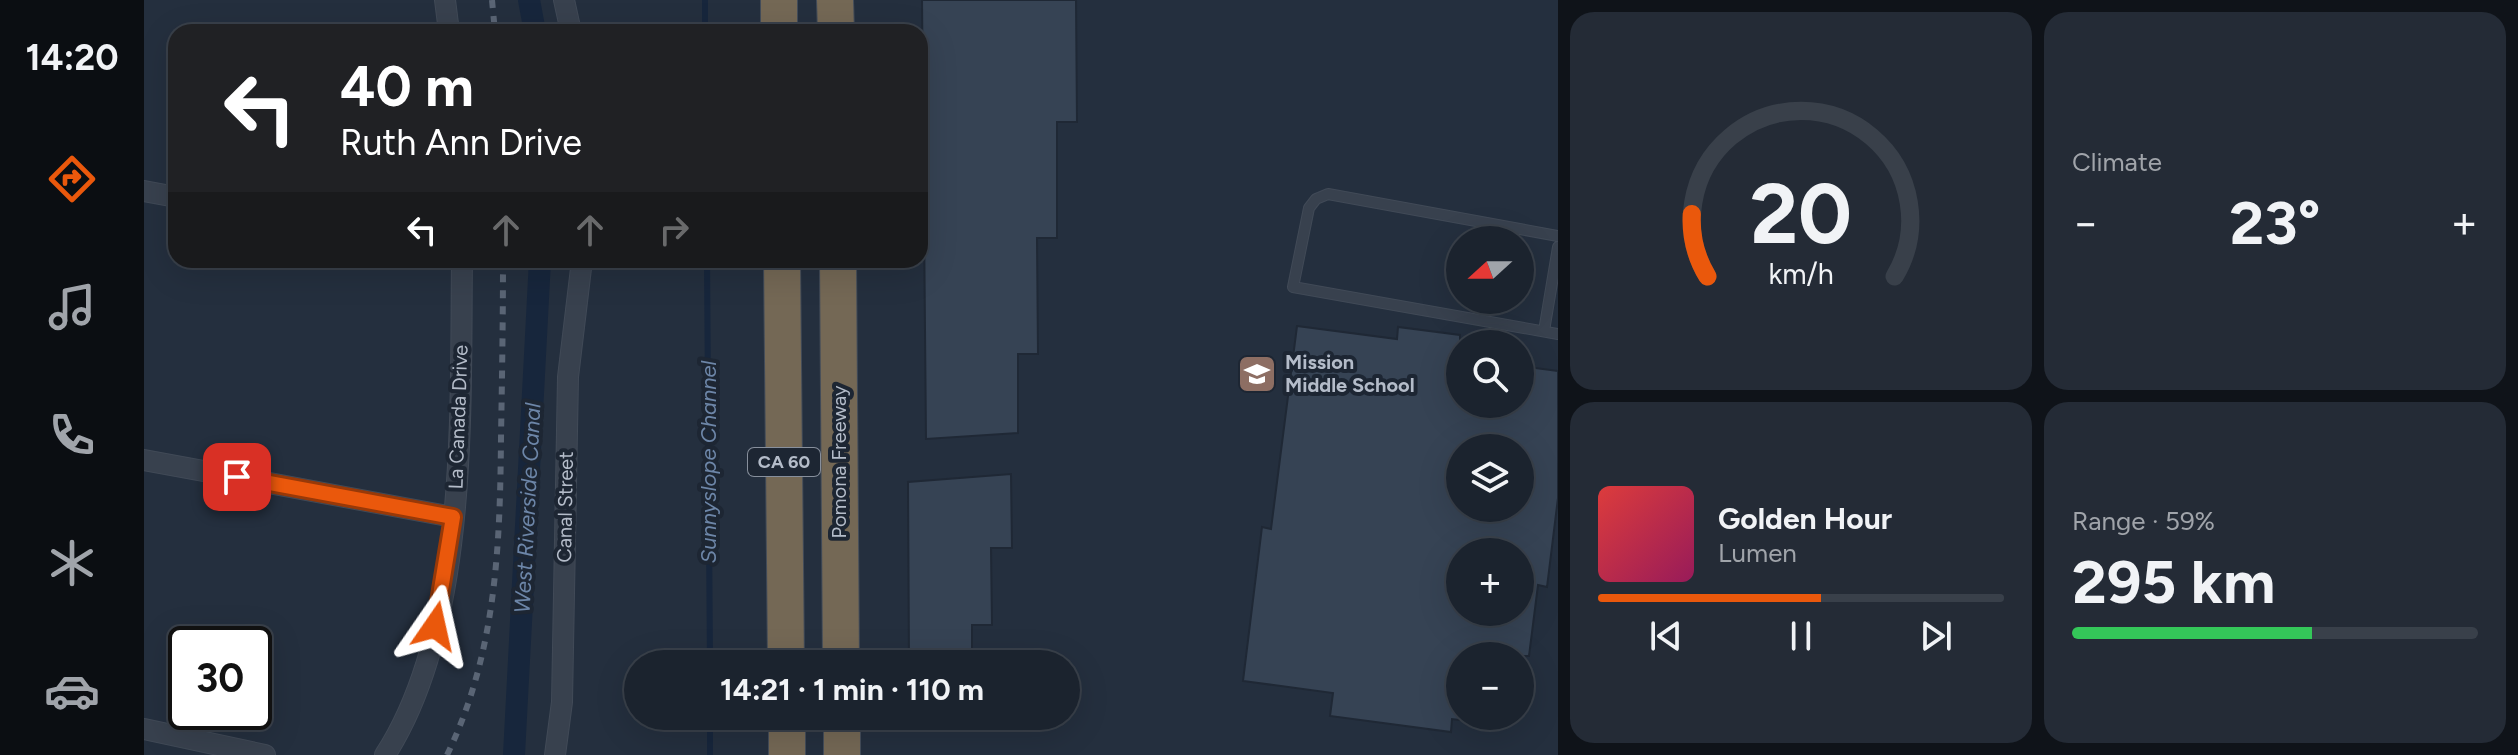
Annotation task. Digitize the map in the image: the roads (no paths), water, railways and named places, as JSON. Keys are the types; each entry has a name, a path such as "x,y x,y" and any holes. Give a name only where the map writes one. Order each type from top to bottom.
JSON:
{"highway":[{"path":"779,0 779,24"},
{"path":"835,0 836,24"},
{"name":"CA 60","path":"782,268 786,650"},
{"name":"Pomona Freeway","path":"838,268 841,650"},
{"path":"787,730 787,755"},
{"path":"842,730 842,755"}],"street":[{"path":"445,0 448,24"},
{"path":"564,0 569,24"},
{"path":"144,191 168,196"},
{"name":"La Canada Drive","path":"385,755 424,674 441,601 453,517 462,268"},
{"name":"Canal Street","path":"555,755 562,702 568,377 581,268"},
{"path":"144,460 453,517"},
{"path":"144,729 265,755"}],"lane":[{"path":"1558,236 1328,194 1316,199 1309,208 1293,287 1558,334"},
{"path":"1544,331 1558,247"}],"waterway":[{"name":"West Riverside Canal","path":"529,0 534,24"},
{"name":"Sunnyslope Channel","path":"705,0 705,24"},
{"name":"West Riverside Canal","path":"514,755 540,268"},
{"name":"Sunnyslope Channel","path":"707,268 710,650"},
{"name":"Sunnyslope Channel","path":"710,730 710,755"}],"railway":[{"path":"492,0 494,24"},
{"path":"447,755 476,678 492,600 499,520 503,268"}],"place":[{"name":"Mission Middle School","path":"1257,374"}]}
